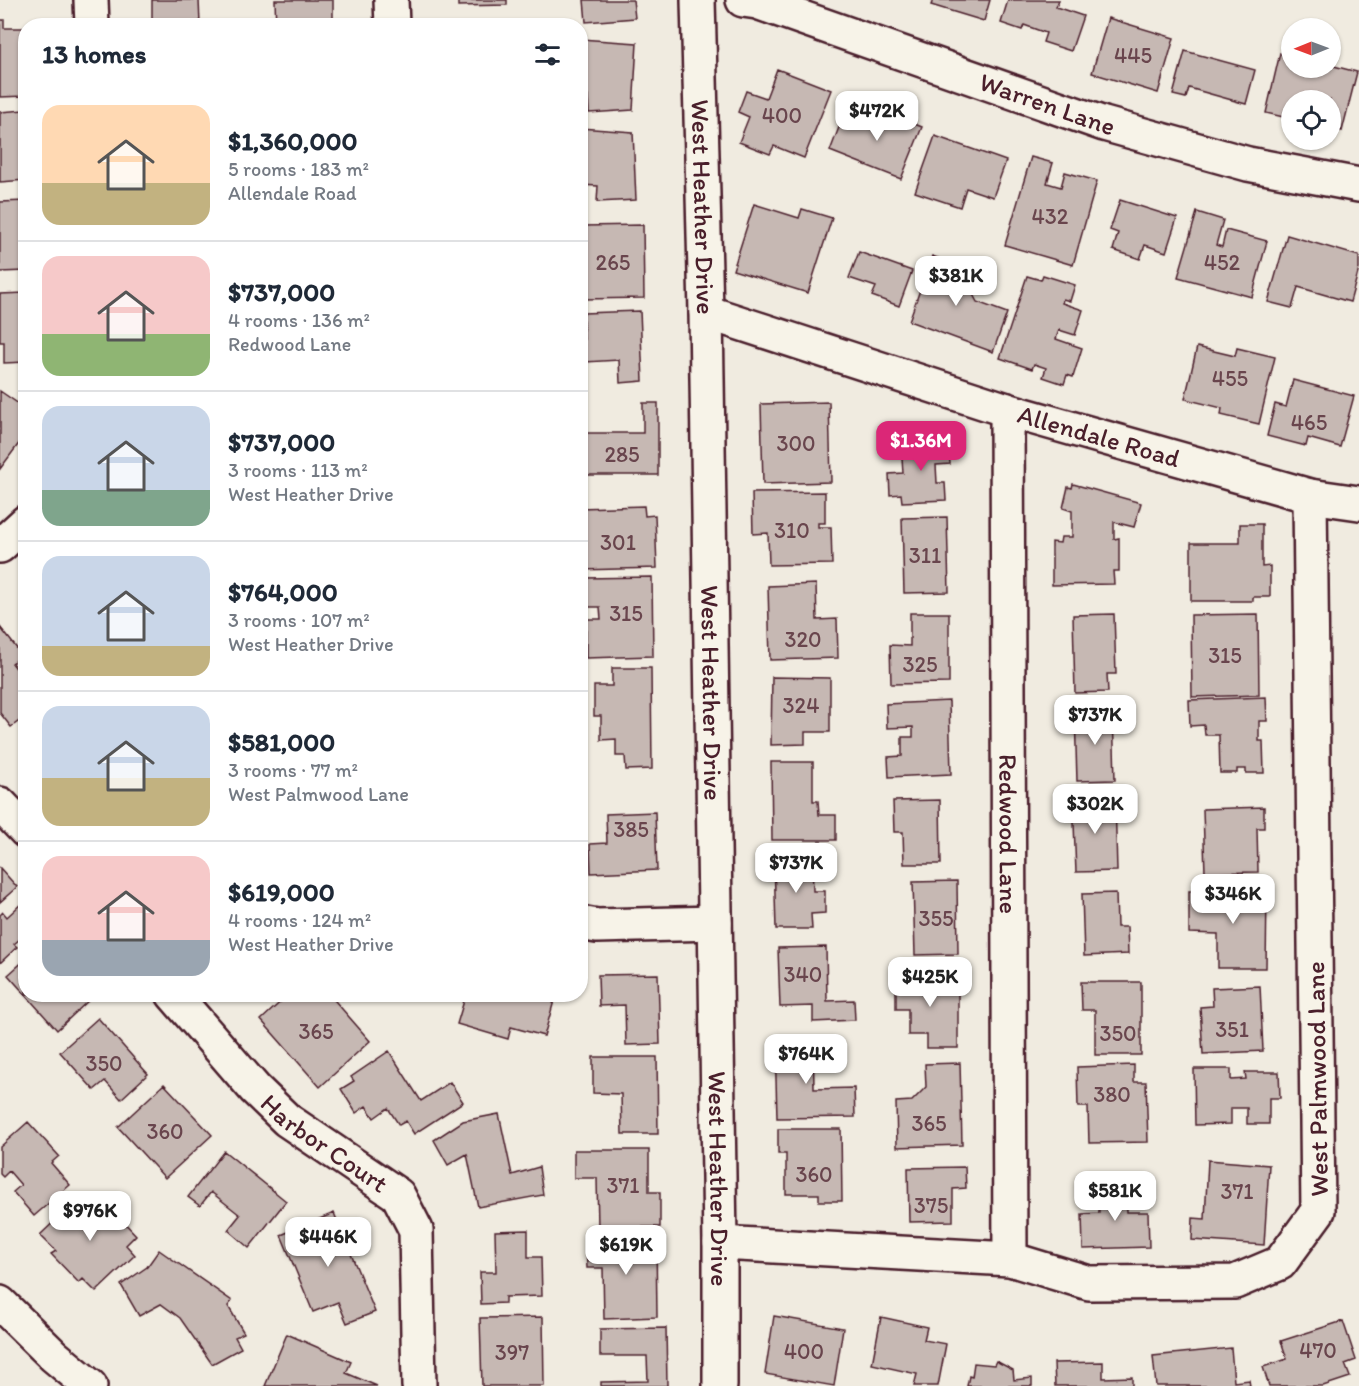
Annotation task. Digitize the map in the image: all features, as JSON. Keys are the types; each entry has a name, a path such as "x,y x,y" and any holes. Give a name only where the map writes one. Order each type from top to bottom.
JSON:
{"street":[{"path":"91,0 92,18"},
{"path":"391,0 392,18"},
{"name":"West Heather Drive","path":"698,0 715,923 720,1386"},
{"name":"Warren Lane","path":"743,0 757,2 1104,124 1248,164 1359,185"},
{"name":"Allendale Road","path":"705,312 1007,410 1310,496 1359,503"},
{"name":"Redwood Lane","path":"1007,410 1010,1259"},
{"name":"West Palmwood Lane","path":"720,1243 1010,1259 1089,1283 1235,1282 1280,1263 1318,1211 1310,496"},
{"path":"0,546 18,529"},
{"path":"0,804 18,823"},
{"path":"588,924 715,923"},
{"name":"Harbor Court","path":"180,1002 255,1089 287,1120 398,1195 416,1230 419,1386"},
{"path":"0,1303 54,1356 90,1386"}],"building":[{"path":"152,0 199,0 200,18 152,18"},
{"path":"275,0 333,0 333,18 276,18"},
{"path":"458,0 507,0 507,5 458,6"},
{"path":"584,0 633,0 635,18 588,22 588,18 586,18"},
{"path":"933,0 990,0 984,21 931,5"},
{"path":"1008,0 1059,0 1056,7 1083,16 1071,51 1043,42 1046,33 1024,25 1022,30 1001,23"},
{"path":"1108,18 1174,38 1158,93 1092,73"},
{"path":"0,20 4,20 4,28 18,28 18,96 0,97"},
{"path":"588,40 637,43 633,110 589,113"},
{"path":"1185,51 1255,70 1246,104 1189,88 1186,98 1173,95"},
{"path":"1280,53 1281,78 1341,78 1341,68 1357,72 1342,131 1341,90 1281,90 1281,116 1266,113"},
{"path":"777,69 831,90 804,158 774,146 770,154 739,142 749,117 738,112 746,91 766,98"},
{"path":"846,109 888,125 892,115 922,127 901,179 830,151"},
{"path":"18,110 18,181 0,182 0,112"},
{"path":"588,129 633,132 636,200 597,202 598,186 588,185"},
{"path":"935,136 1006,161 993,197 966,188 960,207 915,192"},
{"path":"1031,157 1053,163 1047,183 1061,187 1065,172 1097,181 1073,265 1005,245"},
{"path":"1120,200 1177,218 1166,252 1145,245 1140,259 1113,250 1118,233 1110,230"},
{"path":"18,201 18,271 0,272 0,202"},
{"path":"754,204 799,218 802,209 832,218 808,293 733,270"},
{"path":"1197,212 1223,220 1216,245 1222,247 1226,230 1267,241 1252,297 1178,277"},
{"path":"643,225 644,298 588,299 588,226"},
{"path":"1287,235 1359,256 1359,269 1350,302 1298,287 1292,308 1268,302"},
{"path":"859,252 912,271 899,306 872,296 876,287 849,278"},
{"path":"932,256 973,271 968,285 977,302 1007,313 993,352 909,321"},
{"path":"1043,275 1075,285 1070,301 1063,299 1062,303 1083,310 1075,335 1059,330 1056,339 1082,348 1073,377 1067,375 1064,384 1043,377 1046,368 1034,364 1032,369 1000,358 1027,276 1041,280"},
{"path":"18,293 18,362 4,363 4,342 0,342 0,294"},
{"path":"640,311 643,381 620,383 619,360 588,362 588,313"},
{"path":"1197,347 1235,356 1237,348 1275,357 1259,424 1221,415 1222,408 1185,399"},
{"path":"1293,380 1354,396 1340,447 1308,438 1306,446 1267,436 1275,404 1286,407"},
{"path":"0,391 18,403 18,445 0,469"},
{"path":"829,402 831,482 763,484 761,404"},
{"path":"643,403 658,403 658,475 588,475 588,433 643,433"},
{"path":"948,441 950,464 936,465 937,483 945,483 946,500 902,502 901,494 890,495 889,474 903,473 901,443"},
{"path":"1073,484 1141,503 1134,527 1114,522 1114,539 1119,538 1119,571 1113,571 1114,584 1052,585 1052,542 1060,543 1061,537 1072,537 1072,511 1063,508 1068,487 1072,488"},
{"path":"825,492 825,523 818,523 818,527 831,527 832,564 769,565 768,533 753,534 752,493"},
{"path":"644,506 645,516 655,515 657,568 588,570 588,508"},
{"path":"947,517 949,592 904,593 902,518"},
{"path":"1240,524 1262,524 1262,567 1270,566 1270,597 1253,597 1253,601 1191,601 1191,543 1240,543"},
{"path":"652,577 653,656 588,658 588,619 601,619 600,607 588,607 588,578"},
{"path":"816,584 817,620 837,619 838,658 770,660 768,586"},
{"path":"910,613 949,613 949,683 891,684 890,645 910,646"},
{"path":"1114,614 1116,674 1107,674 1108,692 1075,693 1073,615"},
{"path":"1258,614 1259,695 1192,697 1191,615"},
{"path":"0,627 18,650 18,658 12,663 18,671 18,722 11,727 0,713"},
{"path":"612,668 651,668 652,769 626,770 625,756 616,756 616,739 601,740 601,716 594,716 594,686 612,686"},
{"path":"772,677 830,678 830,732 805,732 805,744 771,745"},
{"path":"1266,697 1267,721 1259,721 1259,741 1263,741 1264,773 1246,773 1246,769 1237,769 1237,773 1220,773 1219,735 1205,735 1204,725 1190,726 1189,700"},
{"path":"949,701 951,774 889,777 888,757 902,756 902,737 913,737 913,727 887,728 886,704"},
{"path":"1113,711 1115,780 1077,781 1075,712"},
{"path":"771,762 813,762 813,801 818,801 819,815 836,815 836,840 772,840"},
{"path":"1115,797 1117,871 1076,872 1073,799"},
{"path":"940,800 941,864 904,864 903,832 894,832 893,801"},
{"path":"1264,807 1264,828 1257,828 1258,872 1205,873 1203,809"},
{"path":"655,812 657,870 591,873 590,844 607,843 606,814"},
{"path":"812,858 813,891 825,891 825,913 811,914 812,929 776,929 774,859"},
{"path":"0,868 17,887 0,902"},
{"path":"957,881 958,954 915,955 913,882"},
{"path":"1189,891 1267,891 1266,968 1218,968 1218,934 1189,933"},
{"path":"1116,893 1117,927 1127,927 1128,954 1084,956 1082,894"},
{"path":"18,907 18,941 14,944 17,947 0,963 0,915 3,912 7,917"},
{"path":"826,947 827,1001 854,1000 855,1020 813,1022 813,1006 780,1007 778,948"},
{"path":"18,966 18,986 8,975"},
{"path":"923,972 923,980 958,979 958,1048 927,1048 927,1035 908,1035 908,1009 896,1009 896,973"},
{"path":"658,974 660,1044 626,1045 625,1005 599,1006 598,975"},
{"path":"1081,982 1141,982 1141,1055 1095,1055 1095,1010 1082,1010"},
{"path":"1260,986 1263,1051 1203,1054 1200,1007 1213,1006 1212,988"},
{"path":"32,1002 87,1002 57,1030"},
{"path":"280,1002 336,1002 370,1041 320,1087 261,1020"},
{"path":"464,1002 554,1002 544,1036 511,1027 508,1039 457,1024"},
{"path":"98,1018 148,1074 121,1099 105,1081 94,1090 60,1052"},
{"path":"813,1038 814,1089 854,1088 855,1117 777,1118 775,1039"},
{"path":"389,1051 421,1101 450,1082 463,1102 414,1134 406,1121 399,1125 388,1108 374,1118 366,1106 356,1113 341,1089 354,1081 351,1077"},
{"path":"593,1057 657,1057 658,1134 622,1134 621,1094 593,1093"},
{"path":"960,1063 962,1145 897,1147 896,1102 912,1101 926,1087 925,1064"},
{"path":"1134,1065 1134,1082 1146,1082 1148,1142 1089,1143 1088,1107 1078,1107 1077,1067"},
{"path":"1194,1069 1231,1069 1231,1080 1246,1079 1245,1072 1279,1072 1280,1098 1269,1098 1269,1124 1247,1124 1247,1108 1231,1108 1231,1124 1195,1125"},
{"path":"164,1084 212,1135 165,1178 118,1127"},
{"path":"499,1114 512,1175 539,1167 543,1195 478,1207 467,1154 448,1165 434,1140 463,1121"},
{"path":"28,1122 59,1156 51,1163 70,1185 34,1216 13,1192 21,1185 9,1171 3,1177 0,1174 0,1147"},
{"path":"778,1129 841,1129 842,1201 819,1201 819,1194 786,1194 786,1154 778,1154"},
{"path":"574,1150 649,1150 649,1192 660,1192 660,1227 598,1227 597,1178 574,1178"},
{"path":"224,1151 286,1201 249,1248 228,1230 240,1215 211,1192 200,1206 188,1197"},
{"path":"1208,1160 1269,1165 1264,1245 1192,1240 1193,1218 1205,1219"},
{"path":"965,1167 966,1188 953,1189 953,1221 909,1222 908,1168"},
{"path":"1126,1182 1127,1212 1148,1212 1149,1247 1083,1249 1082,1214 1099,1213 1098,1183"},
{"path":"82,1195 94,1208 103,1200 136,1235 126,1245 135,1255 96,1292 83,1279 79,1283 51,1254 56,1251 40,1235"},
{"path":"334,1213 375,1312 347,1323 338,1302 313,1312 281,1235"},
{"path":"528,1230 528,1257 541,1257 542,1296 505,1297 505,1303 481,1304 480,1272 496,1272 495,1231"},
{"path":"656,1239 657,1317 604,1319 603,1268 587,1268 586,1241"},
{"path":"159,1250 232,1301 228,1306 244,1333 235,1337 241,1348 212,1364 180,1318 161,1304 139,1316 121,1285 147,1267"},
{"path":"774,1316 843,1328 834,1386 765,1374"},
{"path":"543,1317 544,1386 482,1386 480,1318"},
{"path":"881,1317 927,1327 924,1340 946,1344 938,1386 914,1386 917,1374 872,1364"},
{"path":"1343,1321 1356,1360 1345,1364 1350,1377 1323,1386 1269,1386 1263,1367 1287,1359 1281,1341"},
{"path":"666,1328 667,1386 601,1386 601,1382 648,1381 647,1356 600,1356 600,1329"},
{"path":"287,1334 351,1362 346,1373 377,1386 265,1386"},
{"path":"1231,1348 1234,1382 1249,1380 1250,1386 1156,1386 1153,1356"},
{"path":"996,1361 1013,1370 1014,1380 1032,1378 1032,1386 967,1386 969,1376 972,1377 974,1363 994,1365"},
{"path":"1103,1362 1103,1378 1132,1377 1132,1386 1055,1386 1054,1363"}]}
